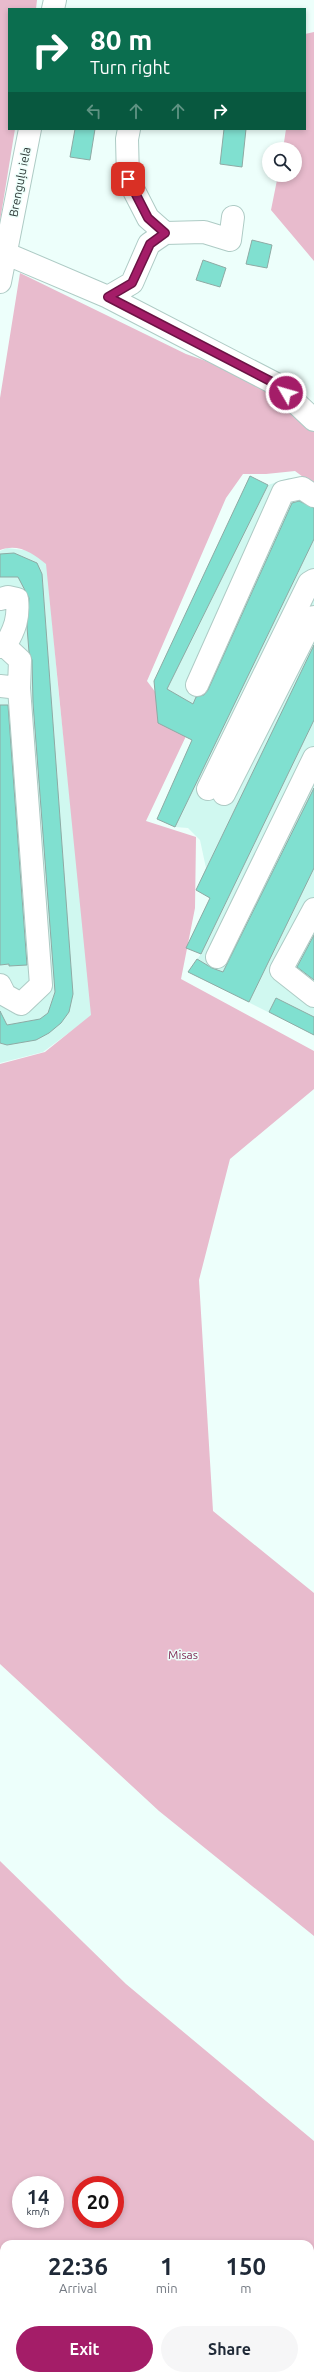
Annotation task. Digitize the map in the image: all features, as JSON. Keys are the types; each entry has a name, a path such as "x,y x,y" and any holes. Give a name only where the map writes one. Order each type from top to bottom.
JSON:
{"street":[{"name":"Brenguļu iela","path":"0,282 3,253 30,130"},
{"path":"129,130 127,139 128,179 148,218 165,233"},
{"path":"108,297 132,283 150,244 165,233 204,232 230,240 233,217"},
{"path":"3,253 108,297 276,384 314,420"},
{"path":"197,685 283,492 302,488 314,496"},
{"path":"314,580 309,583 216,792 314,617"},
{"path":"0,599 8,597 17,599 19,614 16,628 3,646 20,660 10,687 42,985 21,1004 5,995 0,985"},
{"path":"217,957 314,758"},
{"path":"311,923 281,970 314,996"}],"shaded area":[{"path":"250,476 268,485 289,478 306,482 314,488 314,1035 188,972 201,954 186,948 210,898 196,890 206,868 200,840 188,828 175,827 157,819 192,740 158,723 154,681"},
{"path":"7,548 31,551 47,564 58,686 93,1015 43,1052 0,1063 0,551"}],"green space":[{"path":"0,0 37,0 36,8 8,8 8,130 15,130 0,221"},
{"path":"314,32 314,261 271,210 277,182 302,182 302,142 284,142 286,130 306,130 306,34"},
{"name":"Misas","path":"20,273 186,354 260,380 314,428 314,485 295,471 266,474 243,474 226,498 147,681 187,734 146,821 196,837 195,908 181,979 314,1051 314,1089 230,1159 199,1280 213,1511 314,1593 314,1936 159,1811 0,1664 0,1064 45,1052 91,1015 46,564 36,556 19,548 7,548 0,550 0,398"},
{"path":"0,1861 126,1984 314,2141 314,2240 0,2240"}],"building":[{"path":"75,130 95,130 90,160 70,157"},
{"path":"224,130 246,130 242,167 220,164"},
{"path":"252,240 272,245 267,268 246,264"},
{"path":"203,260 226,268 220,287 196,280"},
{"path":"250,476 268,485 167,689 193,704 196,697 204,695 208,690 292,503 299,501 314,508 314,539 175,827 157,819 192,740 158,723 154,681"},
{"path":"14,553 37,563 42,574 73,994 69,1012 61,1023 49,1033 36,1040 7,1045 0,1043 0,1011 7,1025 40,1019 48,1013 55,992 33,703 32,660 29,652 27,627 29,598 18,577 0,577 0,554"},
{"path":"314,645 314,720 201,954 186,948 210,898 196,890"},
{"path":"0,705 8,705 27,965 0,965"},
{"path":"314,788 314,868 249,1002 188,972 197,959 212,968 223,972"},
{"path":"314,935 314,980 297,967"},
{"path":"276,998 314,1017 314,1035 269,1012"}],"route":[{"path":"128,179 148,218 165,233 150,244 132,283 108,297 276,384 286,393"}]}
